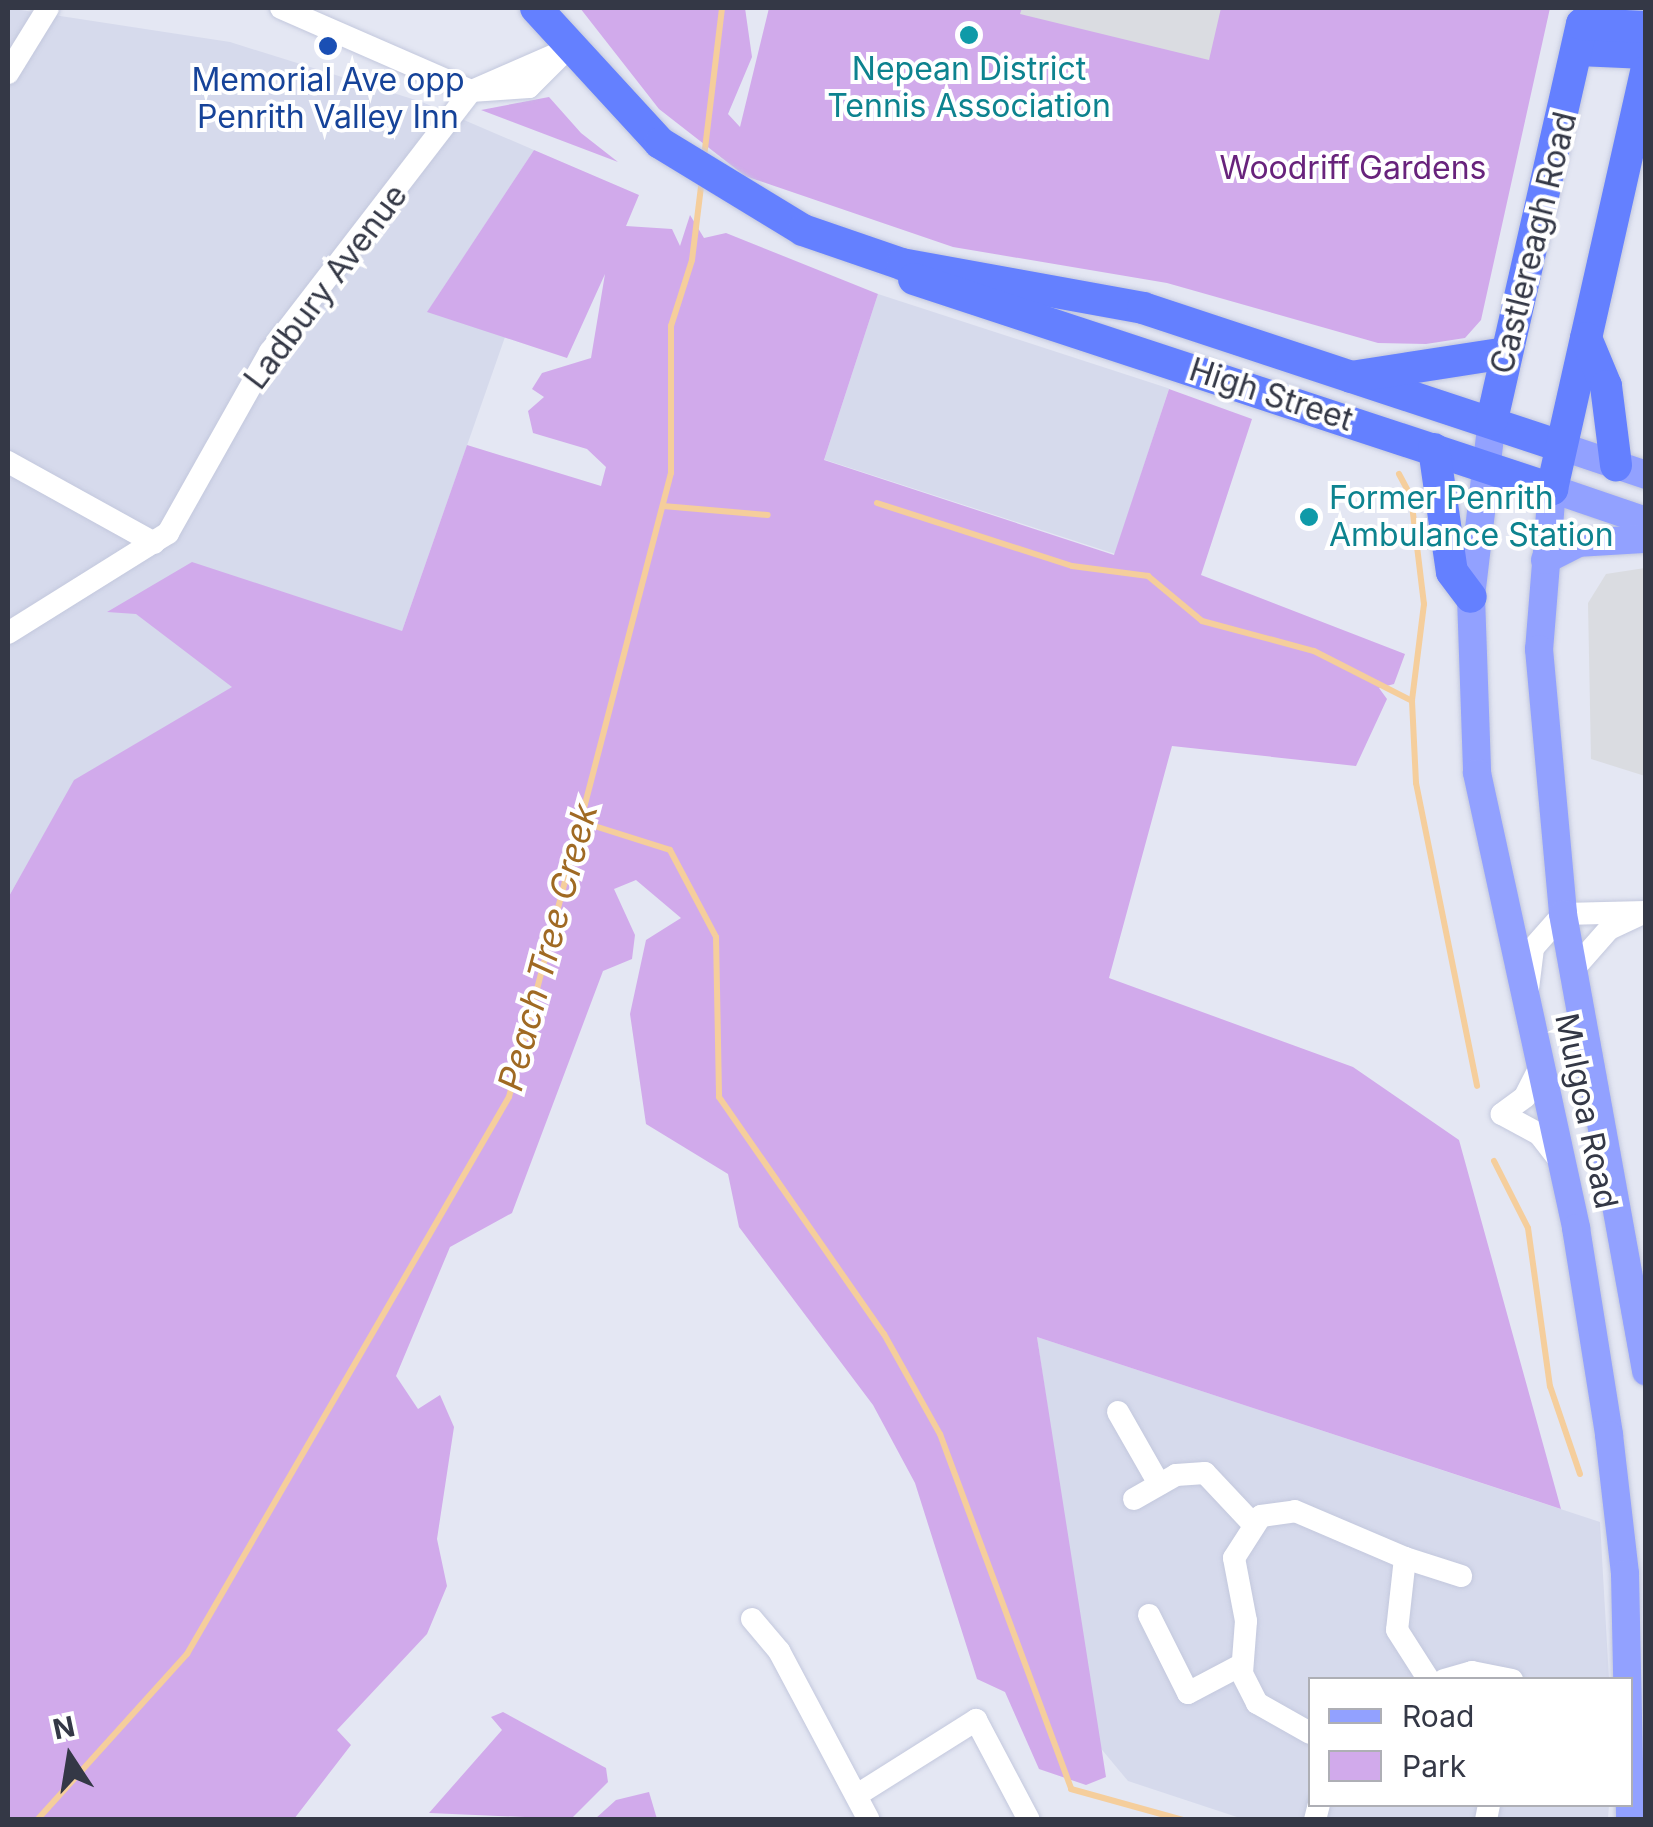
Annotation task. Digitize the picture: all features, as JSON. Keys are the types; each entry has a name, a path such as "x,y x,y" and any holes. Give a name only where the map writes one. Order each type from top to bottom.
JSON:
{"highway":[{"name":"High Street","path":"536,8 566,50 684,163 720,187 802,230 902,264 1107,298 1492,420 1560,446"},
{"path":"1580,37 1646,27"},
{"path":"1580,37 1646,53"},
{"name":"Castlereagh Road","path":"1492,420 1580,37"},
{"path":"1552,490 1643,110 1646,71"},
{"name":"High Street","path":"902,264 913,279 1552,490"},
{"path":"1586,338 1606,386 1630,470"},
{"name":"High Street","path":"1351,377 1506,352"},
{"path":"1434,449 1452,572 1471,597"}],"main road":[{"name":"Mulgoa Road","path":"1492,420 1483,466 1471,597 1481,808 1563,1164 1622,1539 1626,1677"},
{"name":"High Street","path":"1560,446 1630,470"},
{"name":"High Street","path":"1552,490 1646,521"},
{"name":"Mulgoa Road","path":"1552,490 1545,560 1540,704 1572,972 1646,1372"},
{"path":"1545,560 1578,543 1646,539"}],"street":[{"path":"8,73 48,8"},
{"path":"281,8 471,92 529,87 566,50"},
{"name":"Ladbury Avenue","path":"8,634 154,544 182,514 270,352 471,92"},
{"path":"8,462 154,544"},
{"path":"1528,1006 1533,948 1563,914 1645,912"},
{"path":"1572,972 1609,929 1645,912"},
{"path":"1540,1065 1526,1097 1502,1114 1539,1134 1563,1164"},
{"path":"1118,1412 1159,1484"},
{"path":"1134,1499 1185,1473 1212,1476 1252,1523"},
{"path":"1308,1731 1256,1702 1241,1665 1246,1622 1234,1558 1252,1523 1288,1510 1405,1558 1461,1576"},
{"path":"1405,1558 1396,1630 1427,1677"},
{"path":"1149,1615 1188,1692 1241,1665"},
{"path":"752,1620 779,1650 869,1820"},
{"path":"1454,1677 1472,1672 1497,1677"},
{"path":"857,1795 976,1720 1028,1820"}],"shaded area":[{"path":"8,8 230,42 422,102 534,150 428,311 505,337 402,631 233,687 75,780 8,898"},
{"path":"1022,8 1221,8 1209,60 1020,14"},
{"path":"878,294 1169,389 1115,554 824,459"},
{"path":"1646,568 1645,776 1591,759 1588,603 1606,574"},
{"path":"1037,1337 1600,1522 1609,1677 1308,1677 1308,1807 1609,1807 1608,1819 1243,1819 1128,1781 1098,1745"}],"green space":[{"name":"Woodriff Gardens","path":"580,8 745,8 752,57 728,114 740,127 769,8 1550,8 1481,320 1465,338 1426,344 1378,343 1167,283 953,247 745,176 659,109"},
{"path":"549,97 581,133 618,162 481,110"},
{"path":"534,150 639,195 626,226 672,229 680,246 690,215 704,238 726,233 878,294 824,460 1114,555 1169,389 1252,419 1201,575 1405,654 1394,684 1379,688 1387,699 1356,766 1172,746 1109,978 1353,1067 1459,1140 1561,1509 1037,1337 1106,1777 1086,1785 1039,1769 1005,1692 977,1679 915,1483 873,1405 739,1227 728,1174 646,1124 630,1014 646,940 681,918 636,880 614,889 635,935 632,959 603,971 512,1213 450,1247 396,1376 418,1409 440,1395 454,1427 437,1539 447,1586 427,1634 337,1730 351,1745 294,1819 8,1819 8,898 74,780 232,687 136,614 107,612 192,562 402,631 467,445 601,486 606,467 587,449 533,433 528,411 544,397 532,389 542,373 591,358 605,274 567,358 427,312"},
{"path":"503,1712 606,1768 608,1782 571,1819 429,1813 502,1730 491,1717"},
{"path":"649,1792 657,1819 595,1819 616,1800"}],"waterway":[{"name":"Peach Tree Creek","path":"704,157 722,8"},
{"name":"Peach Tree Creek","path":"37,1820 187,1654 509,1097 671,473 671,326 692,260 702,179"},
{"path":"1399,474 1411,497 1424,604 1412,701"},
{"path":"877,503 1072,566 1148,576 1202,621 1314,651 1412,701 1416,783 1477,1086"},
{"path":"663,506 768,515"},
{"path":"585,823 670,850 716,937 719,1097 884,1334 940,1434 1071,1789 1183,1820"},
{"path":"1494,1161 1528,1228 1550,1386 1580,1474"}],"place":[{"name":"Nepean District Tennis Association","path":"969,35"},
{"name":"Memorial Ave opp Penrith Valley Inn","path":"328,46"},
{"name":"Former Penrith Ambulance Station","path":"1309,517"}]}
